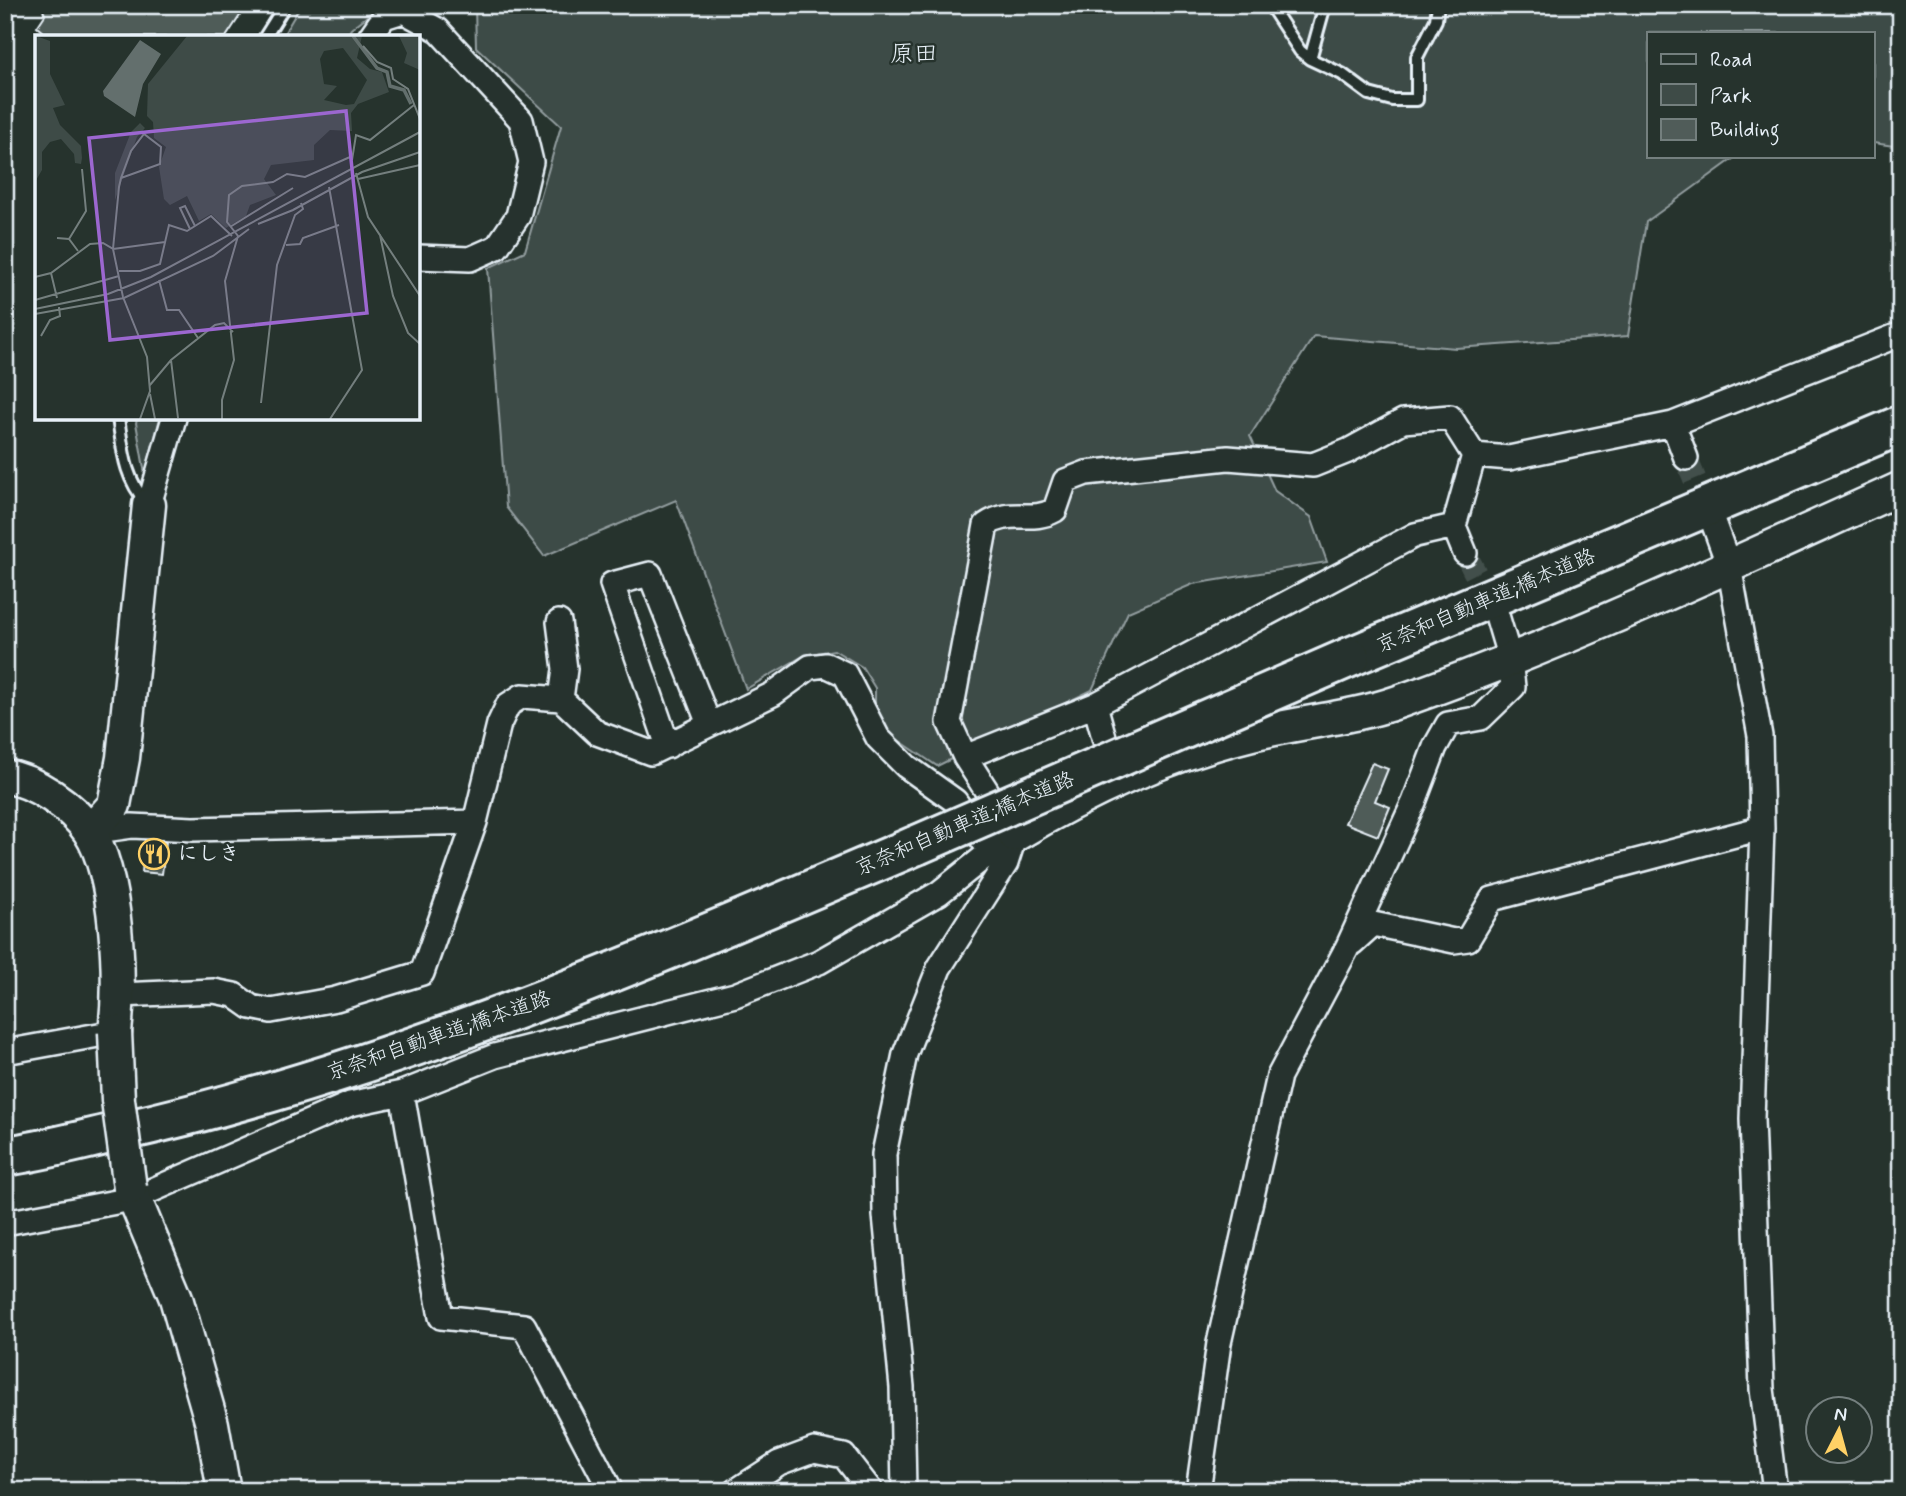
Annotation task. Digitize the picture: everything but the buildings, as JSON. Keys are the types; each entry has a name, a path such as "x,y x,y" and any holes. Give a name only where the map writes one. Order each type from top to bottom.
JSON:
{"highway":[{"name":"京奈和自動車道;橋本道路","path":"5,1156 188,1116 349,1069 476,1026 917,845 1350,657 1901,425"}],"street":[{"path":"371,35 384,17 404,11 438,30 521,120 531,162 518,216 497,247 470,259 420,257"},
{"path":"1474,454 1509,458 1674,424 1899,335"},
{"path":"1004,849 949,722 986,525 1000,516 1043,516 1055,510 1065,481 1087,473 1228,458 1313,465 1348,452 1403,421 1425,417 1450,417 1474,454 1454,526 1465,553"},
{"path":"90,832 114,805 130,709 149,505 173,420"},
{"path":"1674,424 1686,457"},
{"path":"5,1223 131,1194 350,1104 402,1093 495,1056 735,995 819,962 939,893 1004,849 1116,781 1248,734 1341,718 1394,703 1510,659 1729,566 1901,488"},
{"path":"1713,522 1729,566 1760,736 1762,828 1752,1119 1762,1389 1775,1491"},
{"path":"965,757 1096,705 1415,535 1454,526"},
{"path":"668,746 612,584 650,574 709,724"},
{"path":"1198,1491 1219,1343 1279,1076 1347,948 1414,802 1435,747 1448,724 1481,718 1513,687 1510,659 1496,612"},
{"path":"559,622 565,669 561,699"},
{"path":"119,995 214,991 234,995 251,1007 271,1011 337,999 422,974 475,822 499,724 508,705 522,695 561,699 597,733 651,753 773,694 810,667 836,667 845,674 878,738 906,766 955,802 1004,849"},
{"path":"1096,705 1116,781"},
{"path":"5,776 19,779 62,803 90,832 107,878 119,995 115,1032 118,1100 131,1194 176,1298 212,1424 224,1491"},
{"path":"90,832 131,826 193,829 475,822"},
{"path":"1347,948 1373,923 1454,941 1468,939 1492,899 1762,828"},
{"path":"904,1491 902,1387 885,1215 884,1154 905,1054 939,968 1004,849"},
{"path":"5,1052 115,1032"},
{"path":"402,1093 441,1317 524,1326 611,1491"},
{"path":"736,1491 779,1463 814,1450 844,1456 871,1491"}],"lane":[{"path":"266,35 285,5"},
{"path":"1270,5 1300,51 1310,59 1342,74 1369,94 1392,100 1417,100 1417,57 1436,20 1438,5"},
{"path":"1310,59 1325,5"},
{"path":"118,420 127,471 133,488 149,505"}],"green space":[{"path":"301,5 381,5 347,35 283,35"},
{"path":"475,5 1901,5 1901,147 1874,143 1874,32 1647,32 1647,158 1734,158 1646,222 1628,336 1456,348 1314,336 1250,436 1275,491 1311,517 1327,562 1193,584 1128,612 1092,690 937,766 891,735 875,709 875,688 862,667 834,650 805,655 746,689 676,500 544,556 506,507 488,268 525,251 561,126 476,47"},
{"path":"137,420 159,420 145,474"}],"tunnel":[{"path":"1686,458 1710,516"},
{"path":"1465,553 1494,610"}],"place":[{"name":"にしき","path":"154,854"}],"district":[{"name":"原田","path":"914,54"}]}
